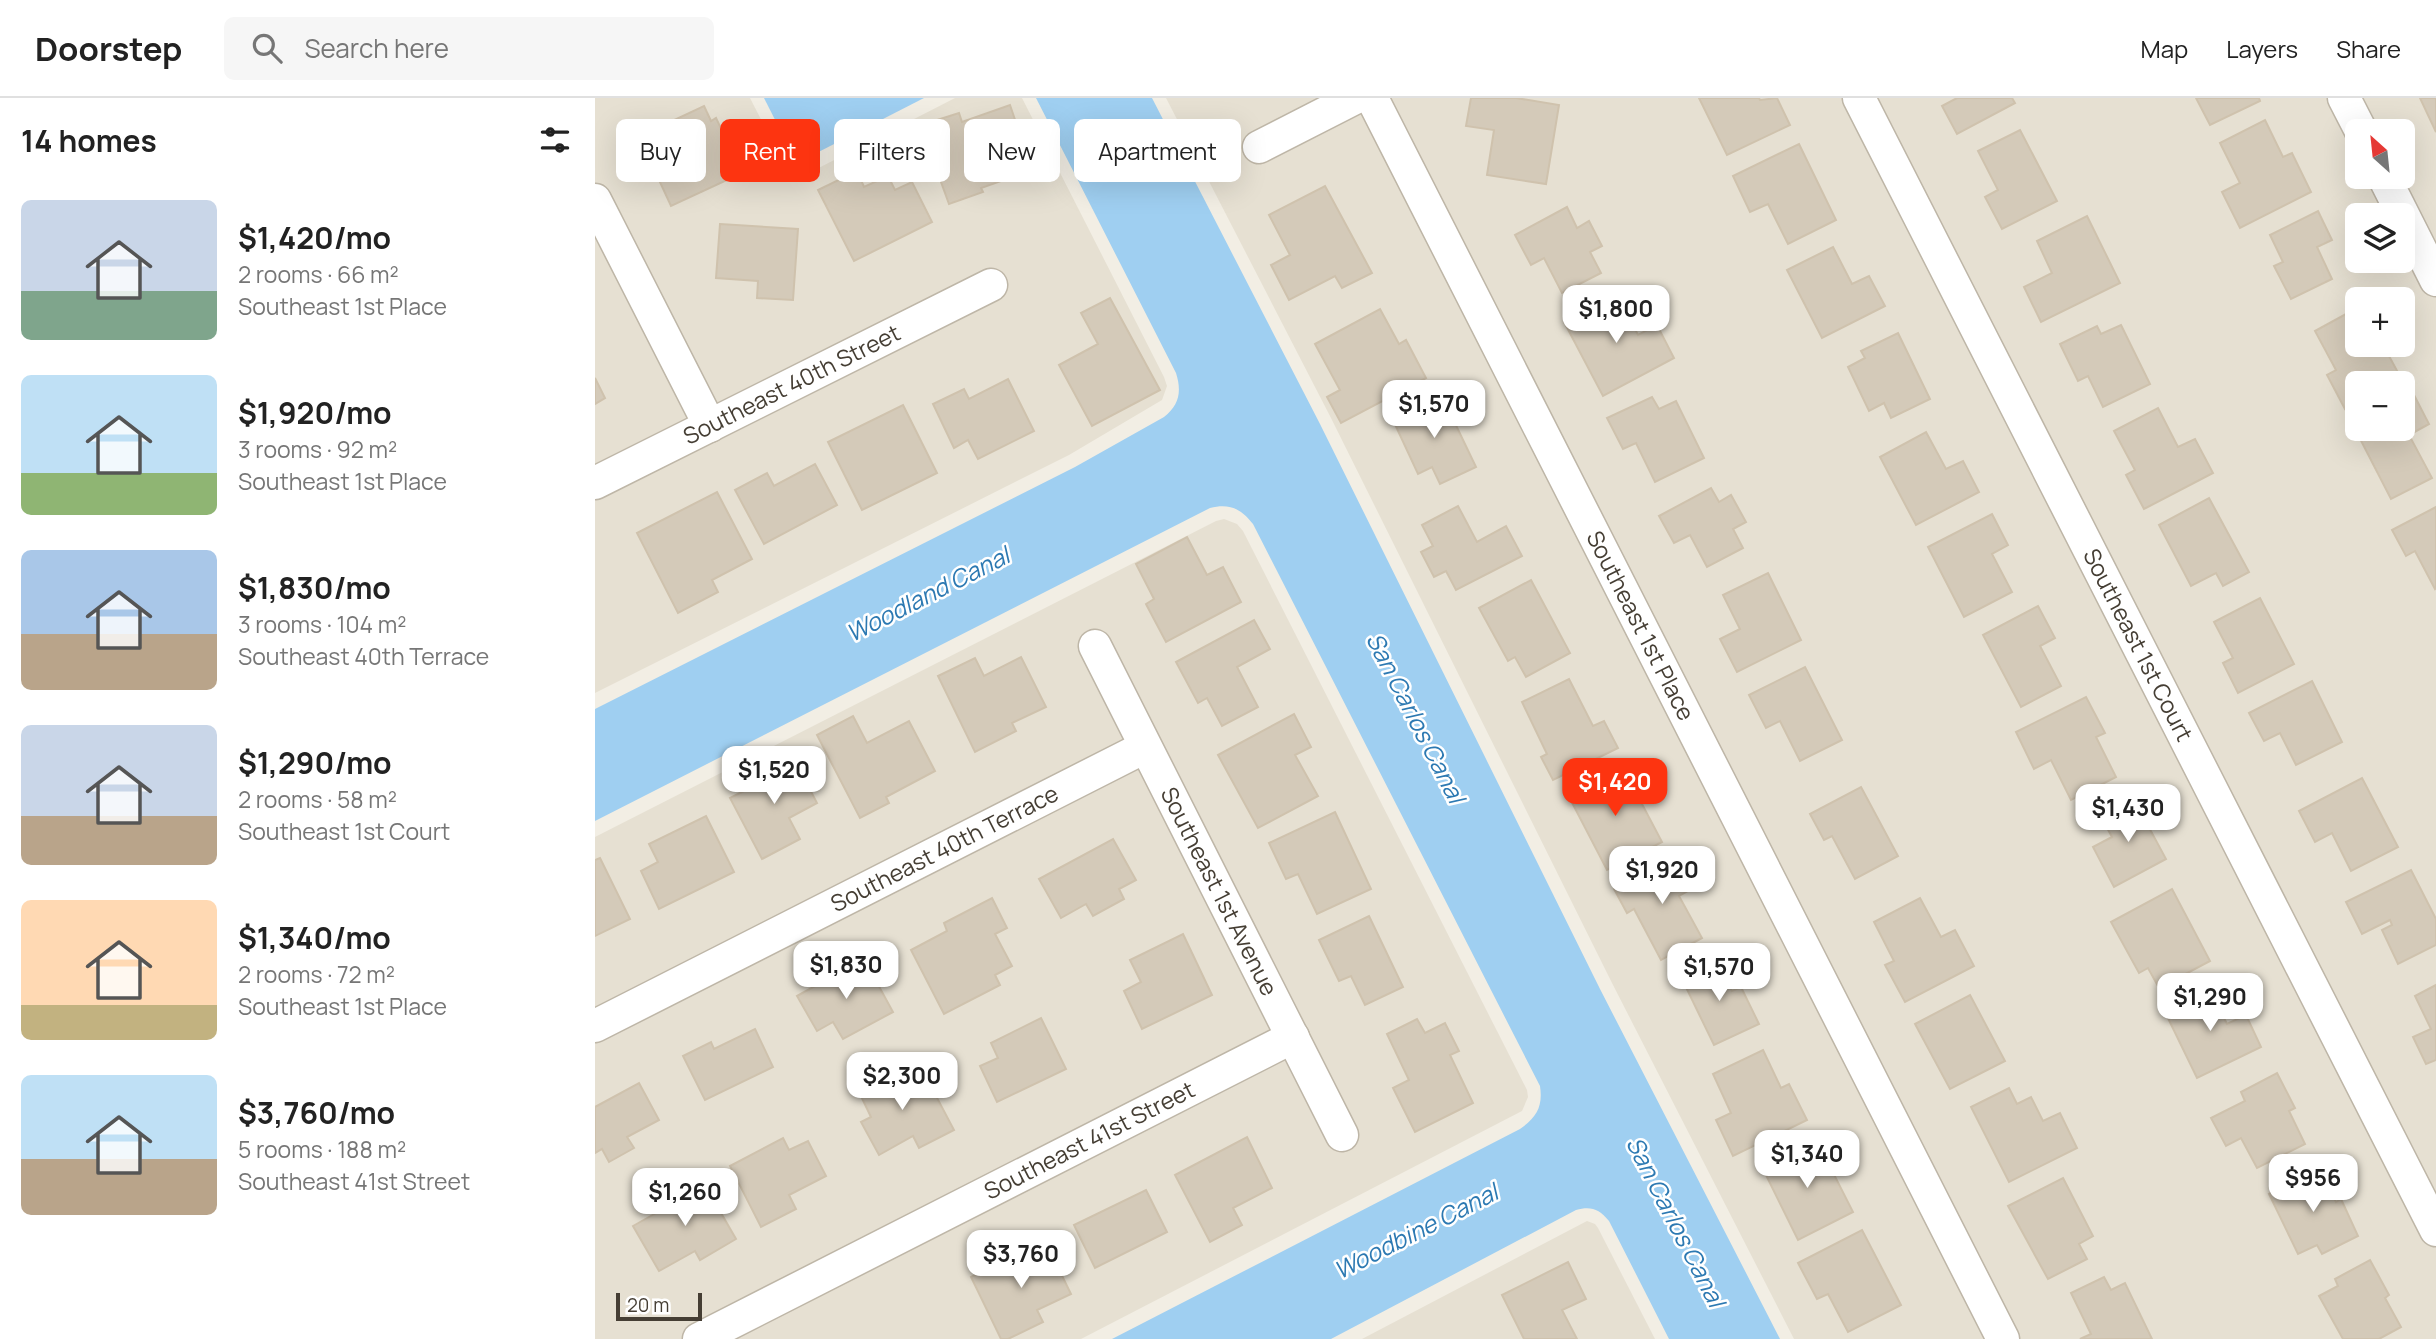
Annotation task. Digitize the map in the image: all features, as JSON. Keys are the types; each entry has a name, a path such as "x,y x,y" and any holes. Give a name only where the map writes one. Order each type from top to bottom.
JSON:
{"street":[{"path":"1259,146 1355,98"},
{"name":"Southeast 1st Place","path":"1372,98 2003,1339"},
{"name":"Southeast 1st Court","path":"1859,98 2436,1230"},
{"path":"2344,98 2355,119"},
{"path":"2390,189 2436,280"},
{"path":"595,200 710,426"},
{"name":"Southeast 40th Street","path":"595,483 991,285"},
{"name":"Southeast 1st Avenue","path":"1095,646 1342,1135"},
{"name":"Southeast 40th Terrace","path":"595,1026 1145,747"},
{"name":"Southeast 41st Street","path":"699,1339 1293,1037"}],"shaded area":[{"path":"595,98 750,98 761,119 720,119 720,182 820,182 820,167 834,160 834,182 950,182 950,119 914,119 955,98 1022,98 1033,119 964,119 964,182 1060,182 1060,173 1164,377 1167,386 1162,400 1069,455 595,693"},
{"path":"1166,98 2436,98 2436,1339 1794,1339 1612,983 1331,418 1209,182 1241,182 1241,119 1177,119"},
{"path":"1224,519 1237,524 1243,531 1527,1090 1528,1097 1522,1111 1081,1339 595,1339 595,837"},
{"path":"1587,1221 1598,1228 1655,1339 1362,1339"}],"water":[{"path":"764,98 924,98 883,119 834,119 834,144 820,151 820,119 775,119"},
{"path":"1036,98 1152,98 1163,119 1074,119 1074,173 1060,145 1060,119 1047,119"},
{"path":"1079,182 1195,182 1320,424 1600,989 1780,1339 1669,1339 1609,1221 1598,1211 1586,1208 1576,1210 1331,1339 1112,1339 1520,1129 1535,1115 1541,1099 1540,1086 1253,524 1235,508 1210,508 595,821 595,709 1075,467 1164,417 1176,403 1179,392 1176,373"}],"building":[{"path":"1471,98 1516,98 1559,105 1546,184 1487,175 1494,130 1466,126"},
{"path":"1699,98 1777,98 1790,125 1727,155"},
{"path":"1957,98 2012,98 2015,103 1957,134 1942,106"},
{"path":"2196,98 2259,98 2260,101 2210,125"},
{"path":"2420,98 2436,98 2436,132"},
{"path":"1010,105 1015,119 970,119"},
{"path":"704,106 711,121 716,118 720,126 720,182 723,182 671,206 660,182 706,182 706,119 676,119"},
{"path":"959,113 964,121 964,182 998,182 981,188 983,192 949,204 941,182 950,182 950,119 940,119"},
{"path":"2265,120 2283,157 2292,153 2311,192 2240,228 2222,192 2240,183 2220,143"},
{"path":"2020,130 2057,201 2002,229 1985,197 1998,190 1978,151"},
{"path":"1799,144 1836,220 1788,244 1768,204 1750,212 1733,176"},
{"path":"834,182 862,182 864,187 875,182 891,182 895,190 912,182 932,222 854,261 818,190"},
{"path":"1325,186 1372,273 1342,288 1335,276 1289,300 1271,265 1290,255 1269,215"},
{"path":"1567,207 1577,228 1589,221 1602,246 1590,252 1601,273 1562,293 1544,258 1531,265 1515,235"},
{"path":"2318,211 2332,240 2317,247 2332,279 2291,299 2274,266 2283,262 2270,235"},
{"path":"2087,216 2120,283 2041,322 2024,287 2052,273 2037,241"},
{"path":"720,224 798,229 793,300 757,298 758,281 716,278"},
{"path":"1833,247 1852,284 1869,276 1885,306 1822,338 1787,270"},
{"path":"1617,294 1638,335 1657,325 1674,358 1603,396 1564,322"},
{"path":"1110,298 1160,390 1092,426 1059,365 1098,344 1081,313"},
{"path":"1380,309 1399,344 1406,340 1426,378 1341,423 1327,397 1340,390 1315,344"},
{"path":"2345,315 2345,357 2390,357 2397,371 2345,371 2345,409 2327,375 2336,370 2315,331"},
{"path":"2121,325 2150,384 2103,407 2088,376 2078,381 2060,344 2097,326 2101,334"},
{"path":"1898,333 1930,399 1891,418 1884,403 1869,411 1848,367 1865,358 1861,351"},
{"path":"595,378 605,398 595,404"},
{"path":"1008,379 1034,431 978,459 968,440 954,448 933,404 964,389 969,399"},
{"path":"1441,394 1476,467 1440,484 1432,467 1418,474 1392,418"},
{"path":"1652,397 1659,409 1676,401 1704,458 1655,482 1636,443 1623,449 1607,418"},
{"path":"2415,397 2429,424 2415,432"},
{"path":"903,405 937,473 862,510 828,442"},
{"path":"2158,408 2178,447 2195,439 2213,473 2144,509 2126,475 2135,470 2114,431"},
{"path":"1926,432 1946,469 1963,461 1979,492 1916,525 1880,457"},
{"path":"2361,441 2412,441 2432,478 2391,499"},
{"path":"815,464 837,505 764,544 735,490 767,473 774,486"},
{"path":"1711,488 1719,502 1731,495 1746,522 1733,529 1743,548 1707,567 1690,535 1674,543 1659,516"},
{"path":"717,492 752,559 712,580 718,592 678,613 637,533"},
{"path":"2209,498 2249,572 2223,586 2216,573 2191,586 2159,525"},
{"path":"1458,506 1477,542 1506,526 1522,556 1456,590 1446,571 1434,577 1421,552 1433,546 1422,525"},
{"path":"2436,507 2435,589 2415,551 2406,556 2392,530"},
{"path":"1992,514 2008,545 1992,554 2012,592 1964,617 1928,547"},
{"path":"1187,537 1207,575 1223,567 1241,602 1166,642 1146,604 1154,599 1136,564"},
{"path":"1768,573 1801,640 1737,672 1720,639 1740,629 1723,595"},
{"path":"1531,580 1570,653 1526,677 1515,657 1508,661 1479,608"},
{"path":"2260,598 2294,664 2238,693 2223,663 2233,658 2214,622"},
{"path":"2038,606 2055,638 2040,646 2061,686 2021,707 1983,635"},
{"path":"1254,620 1270,649 1237,667 1258,707 1222,726 1207,698 1198,703 1176,662"},
{"path":"1021,657 1046,707 1012,723 1016,731 975,752 938,676 975,658 984,676"},
{"path":"1805,667 1842,740 1800,761 1780,721 1766,728 1749,695"},
{"path":"1569,679 1593,726 1604,721 1618,748 1553,780 1541,757 1547,754 1522,702"},
{"path":"2312,681 2342,742 2296,765 2280,733 2264,741 2249,713"},
{"path":"2086,697 2105,733 2096,737 2116,777 2071,800 2051,760 2034,769 2016,732"},
{"path":"1294,714 1311,747 1295,755 1318,796 1258,828 1218,755"},
{"path":"853,716 867,743 909,721 935,771 886,797 889,803 860,818 817,735"},
{"path":"793,757 817,803 789,818 800,839 762,859 730,798 748,789 745,782"},
{"path":"1622,766 1662,842 1607,870 1568,795"},
{"path":"2362,778 2398,847 2351,871 2332,833 2315,842 2299,811"},
{"path":"1861,787 1898,856 1855,879 1832,836 1824,840 1810,814"},
{"path":"2133,798 2166,859 2114,887 2093,847 2112,837 2100,815"},
{"path":"1335,812 1371,889 1317,914 1298,874 1286,879 1269,843"},
{"path":"706,816 734,872 659,909 641,871 658,862 649,844"},
{"path":"1113,839 1136,880 1119,889 1124,899 1093,916 1086,904 1061,918 1039,879"},
{"path":"1678,855 1695,887 1679,896 1702,938 1661,960 1634,909 1627,913 1614,889"},
{"path":"600,858 630,919 595,936 595,860"},
{"path":"2411,870 2436,919 2436,945 2398,964 2382,930 2392,925 2390,920 2362,934 2346,902"},
{"path":"2172,889 2210,961 2159,988 2148,968 2139,973 2111,922"},
{"path":"992,898 1007,928 995,934 1012,966 995,975 1000,985 944,1014 911,950 947,931 944,923"},
{"path":"1920,898 1941,937 1955,930 1974,966 1905,1002 1885,965 1894,961 1874,922"},
{"path":"1369,916 1403,987 1365,1005 1351,976 1339,981 1319,940"},
{"path":"1183,934 1212,995 1142,1029 1124,991 1141,982 1130,960"},
{"path":"864,959 893,1012 843,1039 833,1022 817,1031 797,996"},
{"path":"1717,959 1732,991 1741,987 1759,1024 1714,1045 1681,977"},
{"path":"2436,985 2436,1060 2426,1064 2413,1037 2431,1029 2415,996"},
{"path":"2209,988 2227,1024 2246,1015 2261,1047 2197,1078 2164,1010"},
{"path":"1970,995 2005,1061 1950,1089 1915,1024"},
{"path":"1041,1018 1066,1069 997,1102 980,1066 998,1058 991,1043"},
{"path":"1417,1019 1425,1033 1445,1023 1459,1051 1450,1055 1473,1103 1415,1132 1393,1088 1409,1080 1387,1034"},
{"path":"755,1029 773,1067 705,1100 683,1056 711,1042 714,1049"},
{"path":"1763,1050 1781,1088 1789,1084 1807,1120 1733,1156 1716,1120 1731,1113 1713,1074"},
{"path":"893,1069 903,1087 925,1075 954,1130 919,1148 913,1136 879,1155 861,1122 871,1117 857,1088"},
{"path":"2277,1073 2295,1108 2289,1111 2305,1144 2257,1168 2241,1138 2226,1146 2211,1118 2245,1101 2241,1092"},
{"path":"639,1083 659,1120 627,1137 634,1148 609,1162 602,1149 595,1153 595,1107"},
{"path":"2009,1088 2017,1104 2031,1097 2043,1121 2060,1113 2077,1148 2009,1182 1971,1107"},
{"path":"1247,1137 1272,1188 1233,1208 1242,1225 1210,1242 1175,1175"},
{"path":"783,1138 789,1150 808,1141 826,1176 789,1195 796,1209 761,1227 730,1166"},
{"path":"1816,1139 1853,1212 1798,1240 1762,1167"},
{"path":"2320,1169 2336,1202 2341,1199 2358,1236 2322,1254 2317,1245 2298,1254 2269,1194"},
{"path":"2063,1178 2093,1236 2079,1244 2087,1259 2048,1279 2008,1206"},
{"path":"702,1180 736,1239 700,1260 695,1251 659,1271 633,1226 672,1204 670,1199"},
{"path":"1146,1190 1167,1232 1095,1268 1074,1225"},
{"path":"1862,1230 1901,1305 1848,1332 1828,1294 1817,1299 1798,1263"},
{"path":"1045,1241 1071,1294 1037,1310 1043,1322 1008,1339 1001,1339 971,1277"},
{"path":"2370,1260 2389,1295 2385,1298 2401,1327 2379,1339 2343,1339 2319,1296 2338,1286 2335,1279"},
{"path":"1568,1262 1586,1299 1562,1310 1577,1339 1524,1339 1502,1295"},
{"path":"2104,1277 2111,1290 2125,1283 2152,1339 2080,1339 2091,1334 2071,1293"}],"water label":[{"name":"Woodland Canal","path":"928,595"},
{"name":"San Carlos Canal","path":"1415,718"},
{"name":"San Carlos Canal","path":"1675,1222"},
{"name":"Woodbine Canal","path":"1416,1232"}]}
